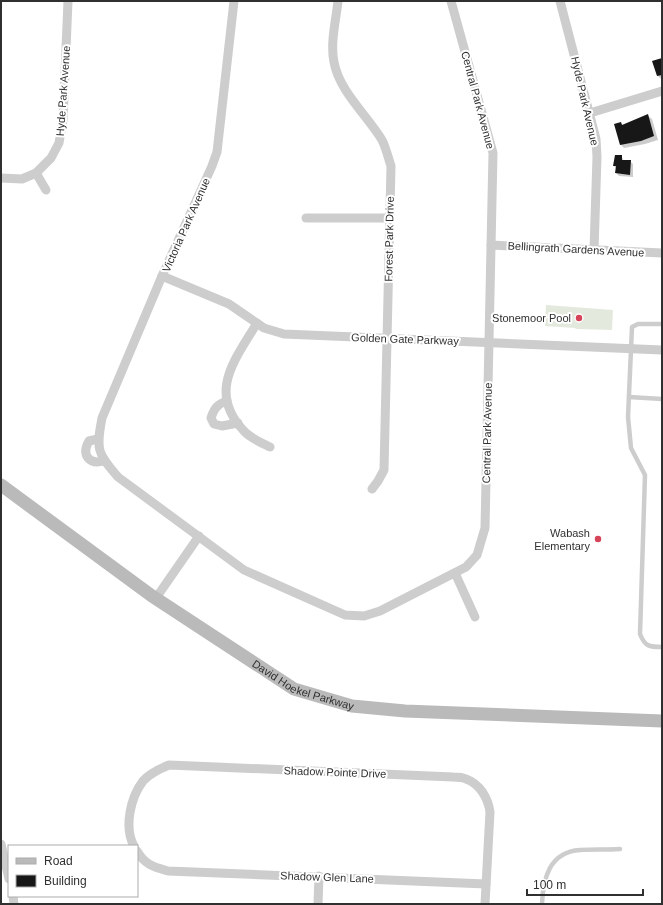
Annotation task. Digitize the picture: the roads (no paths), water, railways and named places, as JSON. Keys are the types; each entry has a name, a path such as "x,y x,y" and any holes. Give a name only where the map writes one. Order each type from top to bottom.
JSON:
{"main road":[{"name":"David Hoekel Parkway","path":"1,486 156,598 294,689 352,706 405,711 662,721"}],"street":[{"name":"Hyde Park Avenue","path":"36,173 51,158 59,143 63,120 68,1"},
{"name":"Victoria Park Avenue","path":"199,536 118,477 104,461 98,448 98,439 102,418 162,276 217,152 234,1"},
{"name":"Forest Park Drive","path":"338,1 333,49 334,62 338,76 381,140 387,152 391,166 384,470 372,489"},
{"name":"Central Park Avenue","path":"199,536 244,570 345,615 364,616 380,611 466,568 477,555 485,528 493,153 451,1"},
{"name":"Hyde Park Avenue","path":"560,1 596,139 597,157 594,250"},
{"path":"590,113 662,91"},
{"path":"1,178 22,178 36,173 46,190"},
{"path":"306,218 390,218"},
{"name":"Bellingrath Gardens Avenue","path":"491,245 662,253"},
{"name":"Golden Gate Parkway","path":"162,276 229,304 264,328 284,334 662,350"},
{"path":"257,324 234,361 227,379 225,397 232,416 244,432 270,447"},
{"path":"227,401 219,404 213,411 211,418 214,424 222,426 238,423"},
{"path":"98,439 89,441 86,446 86,454 90,460 97,463 104,461"},
{"path":"156,598 199,536"},
{"path":"455,573 475,617"},
{"name":"Shadow Pointe Drive","path":"134,845 128,830 135,796 143,781 155,770 169,765 466,778 475,784 488,800 490,812 485,904"},
{"path":"1,844 8,875"},
{"name":"Shadow Glen Lane","path":"138,853 150,866 168,871 486,884"},
{"path":"318,904 319,876"}],"lane":[{"path":"662,324 645,323 634,325 632,327 628,417 631,448 645,475 640,634 643,641 650,647 662,647"},
{"path":"629,397 662,399"},
{"path":"542,904 546,874 553,862 558,858 575,850 620,849"}],"place":[{"name":"Stonemoor Pool","path":"579,318"},
{"name":"Wabash Elementary","path":"598,539"}]}
